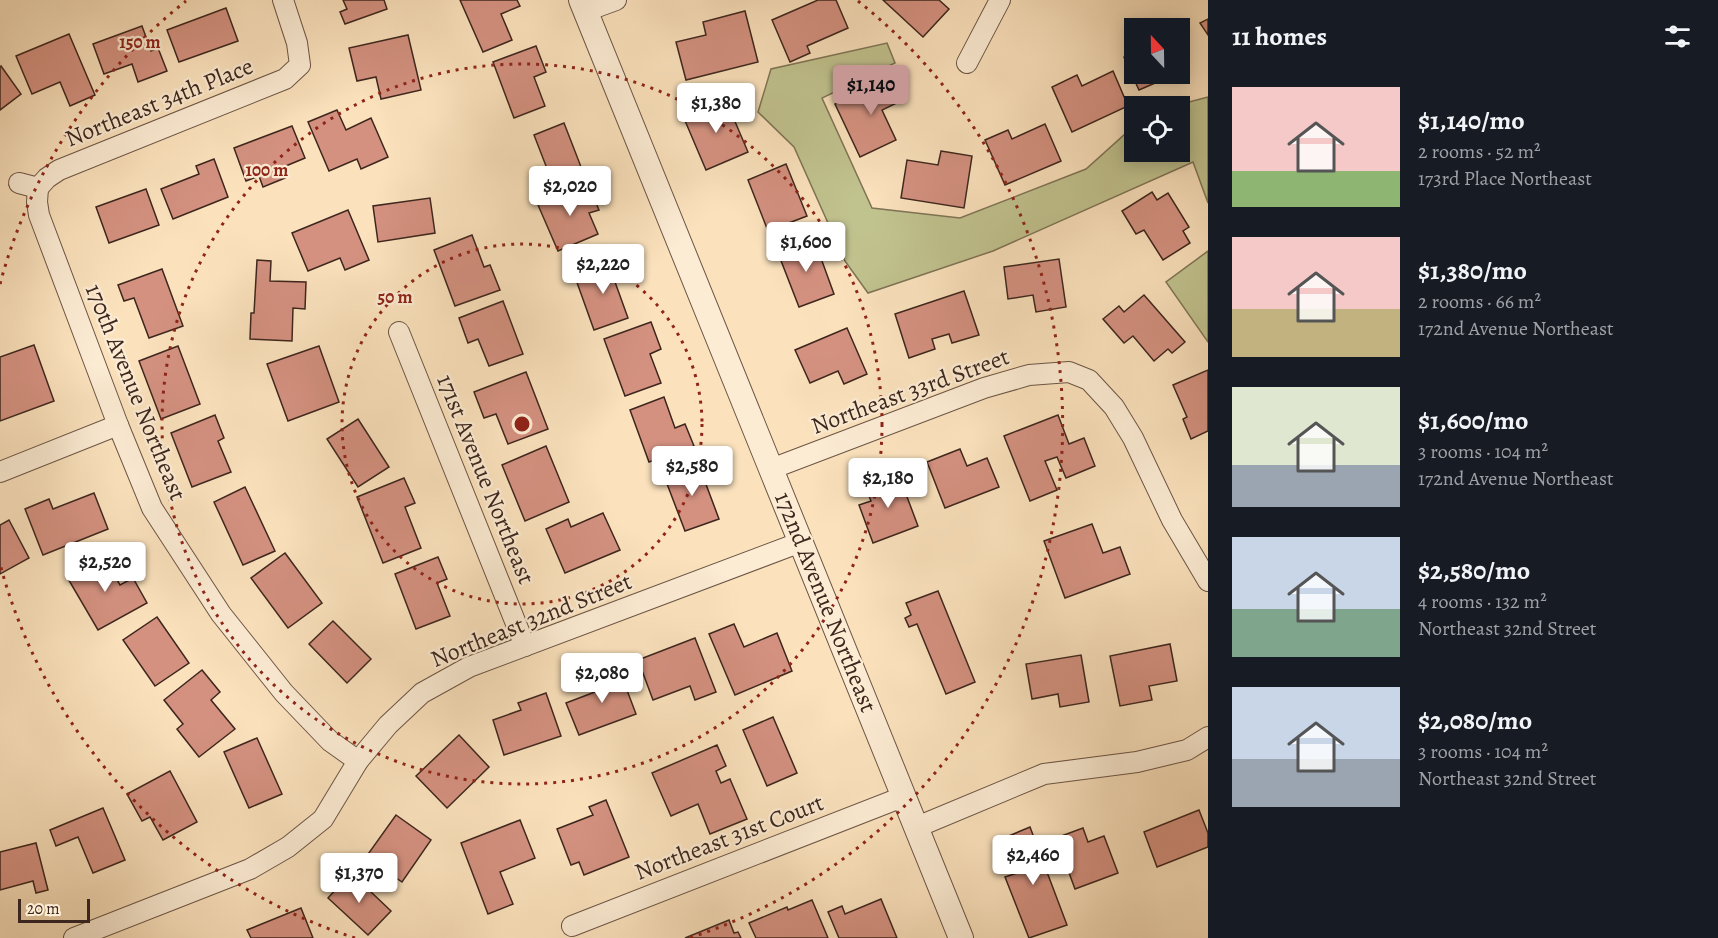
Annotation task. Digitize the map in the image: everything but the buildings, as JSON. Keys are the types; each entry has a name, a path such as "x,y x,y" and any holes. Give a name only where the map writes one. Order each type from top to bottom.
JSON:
{"street":[{"name":"Northeast 34th Place","path":"29,186 58,170 285,79 300,65 297,43 283,0"},
{"path":"584,6 616,0"},
{"path":"967,63 1000,0"},
{"name":"172nd Avenue Northeast","path":"584,6 961,938"},
{"name":"170th Avenue Northeast","path":"29,186 37,202 39,215 118,425 152,508 221,614 284,693 330,741 358,761"},
{"name":"171st Avenue Northeast","path":"399,332 525,646"},
{"name":"Northeast 33rd Street","path":"771,469 984,388 1029,375 1069,372 1089,380 1114,407 1133,438 1172,520 1208,581"},
{"path":"0,472 118,425"},
{"name":"Northeast 32nd Street","path":"74,938 250,869 288,847 323,819 358,761 388,724 422,693 470,667 801,542"},
{"path":"917,827 1044,774 1137,762 1187,750 1208,737"},
{"name":"Northeast 31st Court","path":"572,926 905,796"}],"green space":[{"path":"887,43 895,63 822,98 872,208 960,218 1086,169 1124,135 1124,162 1190,162 1190,102 1208,97 1208,203 1193,162 993,251 868,293 845,261 794,147 758,112 771,69"},
{"path":"1208,251 1208,342 1166,282"}]}
